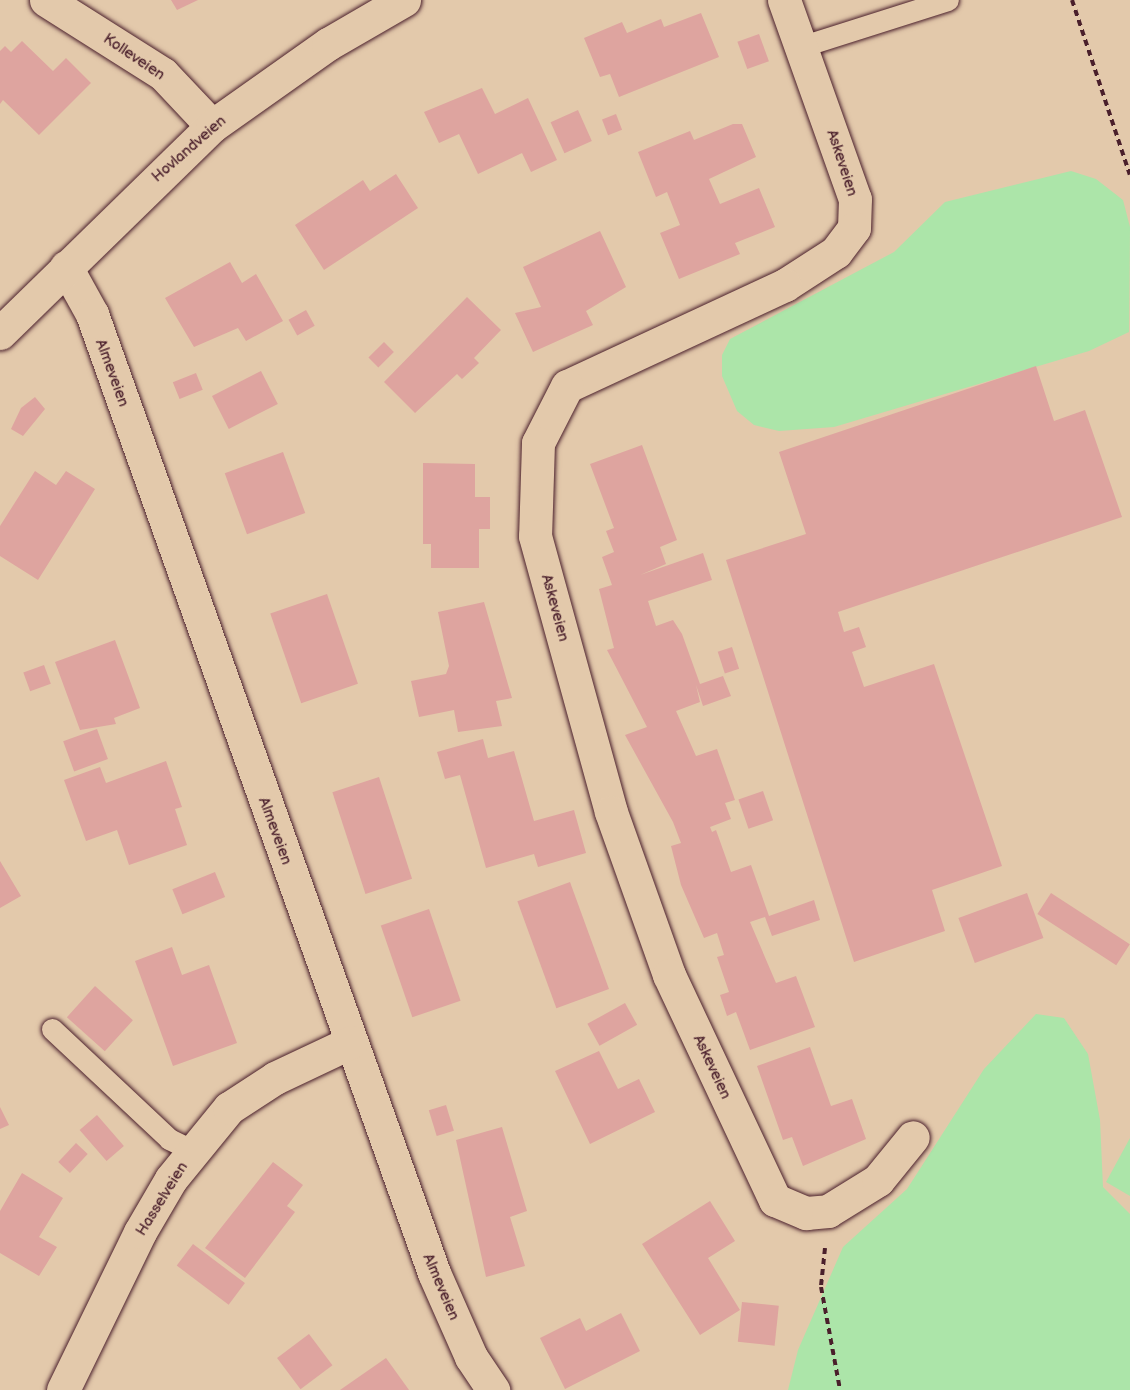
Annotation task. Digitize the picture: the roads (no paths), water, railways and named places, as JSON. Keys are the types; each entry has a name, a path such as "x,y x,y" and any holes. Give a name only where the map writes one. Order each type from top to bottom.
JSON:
{"street":[{"name":"Kolleveien","path":"46,0 163,74 212,126"},
{"name":"Hovlandveien","path":"0,333 212,126 328,44 404,0"},
{"name":"Askeveien","path":"784,0 803,46 855,200 854,228 836,252 785,285 567,386 538,443 535,536 611,812 669,975 775,1200 806,1213 828,1211 878,1180 913,1137"},
{"name":"Almeveien","path":"66,267 92,314 434,1273 471,1357 493,1390"},
{"name":"Hasselveien","path":"63,1390 140,1232 194,1151 229,1108 275,1077 351,1042"}],"lane":[{"path":"803,46 948,0"},
{"path":"52,1029 169,1139 194,1151"}]}
